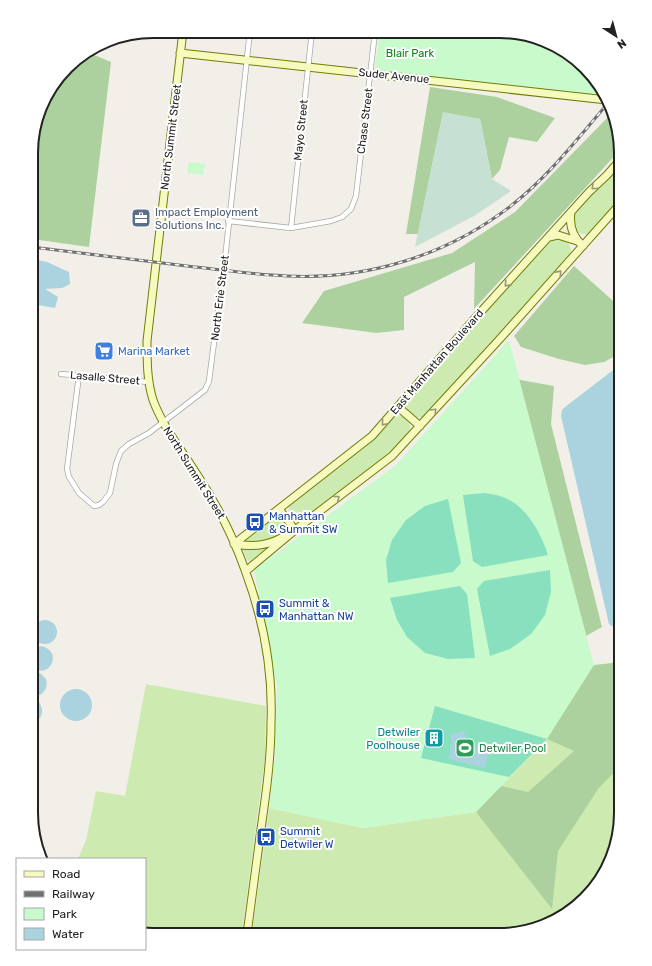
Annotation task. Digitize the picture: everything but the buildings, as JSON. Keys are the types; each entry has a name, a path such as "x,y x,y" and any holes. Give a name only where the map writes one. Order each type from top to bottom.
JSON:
{"street":[{"name":"North Summit Street","path":"182,38 147,360 149,382 153,400 163,422 214,503 246,571 260,621 264,642 270,684 272,722 266,796 248,928"},
{"name":"North Erie Street","path":"79,375 67,469 69,477 79,493 94,506 99,505 108,498 112,488 116,464 121,451 129,444 142,438 205,390 209,381 249,38"},
{"name":"Mayo Street","path":"291,228 311,38"},
{"name":"Chase Street","path":"291,228 331,221 342,217 351,209 356,196 374,38"},
{"name":"Suder Avenue","path":"180,52 601,99"},
{"name":"East Manhattan Boulevard","path":"234,544 372,436 477,316 589,192 614,168"},
{"path":"246,571 296,530 392,456 497,342 580,243 614,210"},
{"path":"571,212 569,221 580,243"},
{"path":"228,221 291,228"},
{"path":"549,237 558,235 580,243"},
{"name":"Lasalle Street","path":"61,374 149,382"},
{"path":"398,407 420,426"},
{"path":"279,509 296,530"},
{"path":"234,544 259,546 274,542 296,530"}],"green space":[{"name":"Blair Park","path":"378,38 514,39 529,42 556,53 580,72 600,97 441,81 441,78 375,70"},
{"path":"93,55 111,62 89,247 38,240 38,153 42,123 53,96 67,77"},
{"path":"430,87 497,97 555,118 537,142 509,137 500,170 492,179 480,119 443,113 418,234 406,234"},
{"path":"443,112 480,119 492,179 511,191 474,216 415,247"},
{"path":"608,117 612,131 614,157 474,309 475,262 404,297 404,330 376,333 302,323 324,291 452,253 515,212"},
{"path":"189,162 205,164 203,175 187,173"},
{"path":"614,171 614,207 603,221 592,232 586,234 579,233 573,227 574,213"},
{"path":"556,238 563,239 568,242 571,255 487,349 423,417 416,418 409,413 405,407 406,402 547,243"},
{"path":"574,266 614,302 614,357 604,362 585,365 559,359 521,347 514,336"},
{"path":"509,340 594,665 547,739 476,812 363,828 269,808 275,758 277,687 254,570 396,465"},
{"path":"493,375 554,386 551,424 602,627 570,645"},
{"path":"399,416 408,420 410,432 393,450 306,518 298,520 291,518 289,507 291,503 375,438 392,419"},
{"path":"484,493 503,497 513,502 520,508 537,530 548,555 482,567 473,561 463,495"},
{"path":"448,499 461,563 453,572 388,583 386,560 392,540 406,520 425,506"},
{"path":"276,518 282,521 285,526 284,534 272,540 244,543 243,541 272,519"},
{"path":"275,544 253,562 247,560 243,550 243,548 258,549"},
{"path":"550,570 551,592 545,615 531,634 510,649 490,656 477,589 484,581"},
{"path":"460,586 467,594 475,658 448,659 425,653 407,637 397,620 390,598"},
{"path":"614,663 614,772 598,789 558,851 552,909 476,812 501,786 528,792 574,751 547,739 499,725 594,665"},
{"path":"146,684 266,706 265,758 243,928 146,928 146,858 78,858 86,840 96,791 125,796"},
{"path":"435,706 547,739 509,777 421,758"},
{"path":"614,737 614,820 608,850 595,877 575,899 556,913 536,922 521,926 499,928 253,928 269,808 363,828 476,812 547,739"}],"water":[{"path":"38,260 47,262 69,272 70,284 62,288 45,289 58,297 55,308 38,305"},
{"path":"614,369 614,627 609,624 561,416 562,410"},
{"path":"45,620 50,621 54,623 57,632 54,641 45,644 38,642 38,622"},
{"path":"42,646 49,650 52,654 53,660 51,665 48,669 43,671 38,670 38,647"},
{"path":"38,673 46,679 47,683 44,692 38,696"},
{"path":"76,689 85,692 89,696 92,705 89,714 85,718 76,721 67,718 63,714 60,705 63,696 67,692"},
{"path":"38,701 42,709 38,720"},
{"name":"Detwiler Pool","path":"464,731 468,746 489,751 485,768 448,759 452,742 450,735"}],"railway":[{"path":"38,248 252,274 287,276 347,274 406,261 461,238 487,223 512,205 526,194 551,169 604,107"}],"place":[{"name":"Impact Employment Solutions Inc.","path":"141,218"},
{"name":"Marina Market","path":"104,351"},
{"name":"Manhattan & Summit SW","path":"255,522"},
{"name":"Summit & Manhattan NW","path":"265,609"},
{"name":"Detwiler Poolhouse","path":"434,738"},
{"name":"Detwiler Pool","path":"465,748"},
{"name":"Summit Detwiler W","path":"266,837"}]}
